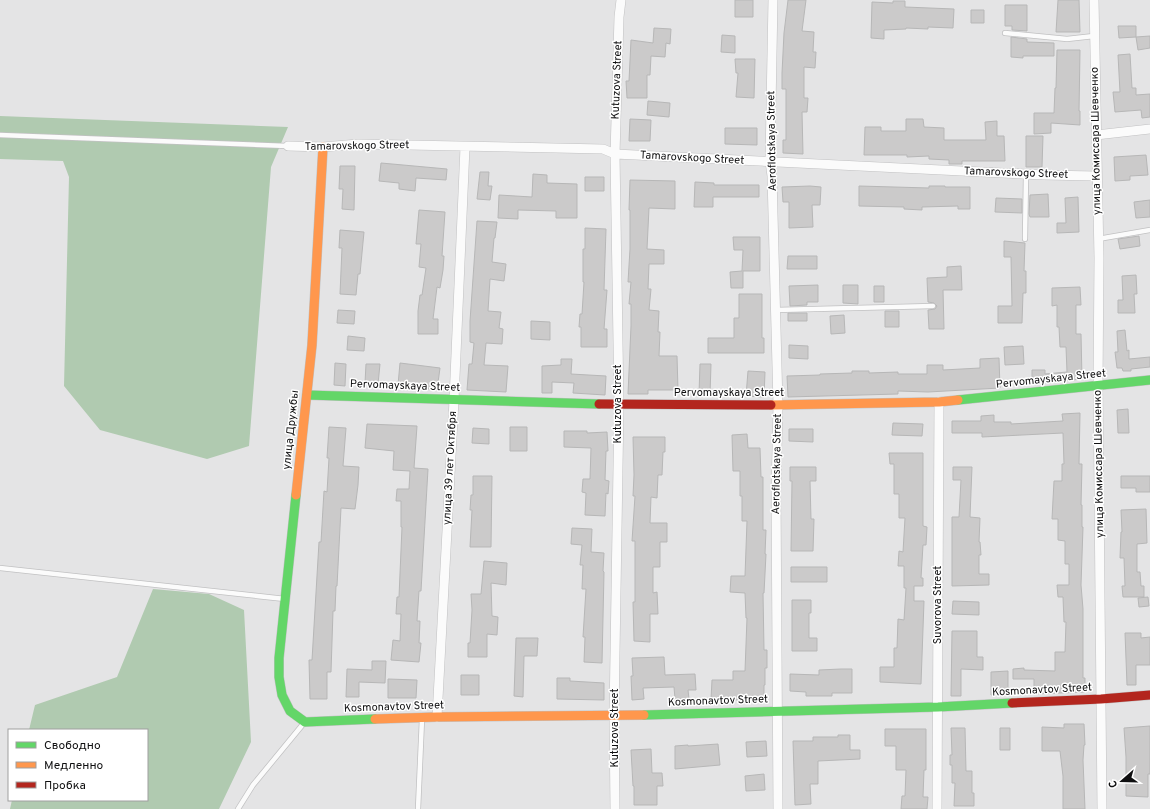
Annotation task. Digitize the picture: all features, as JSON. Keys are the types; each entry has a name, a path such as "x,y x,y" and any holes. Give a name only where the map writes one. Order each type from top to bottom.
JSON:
{"street":[{"name":"Kutuzova Street","path":"615,809 614,716 619,405 615,154 619,17 622,0"},
{"name":"Aeroflotskaya Street","path":"773,0 770,161 772,176 778,405 776,492 778,809"},
{"name":"улица Комиссара Шевченко","path":"1094,0 1098,239 1102,809"},
{"path":"1096,135 1150,129"},
{"name":"Tamarovskogo Street","path":"288,146 323,147 358,144 603,149 615,154 1026,174 1096,176"},
{"name":"улица Дружбы","path":"305,722 290,712 282,700 278,677 312,345 323,147"},
{"name":"улица 39 лет Октября","path":"437,717 454,400 465,147"},
{"name":"Pervomayskaya Street","path":"306,395 619,405 778,405 940,402 1150,380"},
{"name":"Suvorova Street","path":"937,809 940,402"},
{"name":"Kosmonavtov Street","path":"305,722 437,717 614,716 938,707 1101,699 1150,695"}],"lane":[{"path":"1005,33 1067,39 1094,36"},
{"path":"0,135 288,146"},
{"path":"1025,239 1026,174"},
{"path":"1098,239 1150,230"},
{"path":"775,310 933,306"},
{"path":"0,568 285,599"},
{"path":"418,809 422,718"},
{"path":"238,809 253,785 305,722"}],"green space":[{"path":"0,116 288,127 271,167 249,446 207,459 100,430 64,386 69,177 63,161 0,159"},
{"path":"153,589 209,594 244,610 251,742 219,809 10,809 12,801 148,801 148,729 29,729 35,705 117,677"}],"building":[{"path":"735,0 753,0 753,17 735,17"},
{"path":"788,0 806,0 802,31 814,32 813,52 816,52 815,68 804,67 804,98 808,98 807,112 802,112 803,154 783,153 783,140 786,140 786,89 782,89 782,73 784,33"},
{"path":"1058,0 1079,0 1080,32 1056,32"},
{"path":"893,1 905,1 905,7 954,9 953,28 928,27 928,29 906,28 884,30 884,39 871,38 872,2 893,3"},
{"path":"1005,5 1027,5 1027,31 1012,30 1012,26 1005,26"},
{"path":"971,10 984,10 984,23 971,23"},
{"path":"1118,26 1136,26 1136,37 1119,38"},
{"path":"654,28 671,29 670,44 666,43 665,57 651,56 650,75 647,75 647,98 627,98 626,81 629,81 631,40 653,43"},
{"path":"722,35 735,36 735,53 721,52"},
{"path":"1150,36 1150,48 1138,50 1136,37"},
{"path":"1011,37 1027,39 1027,42 1054,43 1054,56 1023,56 1023,58 1011,57"},
{"path":"1057,50 1080,50 1080,125 1051,123 1051,133 1034,134 1034,113 1054,113"},
{"path":"1130,54 1132,88 1136,88 1136,95 1150,94 1150,117 1142,118 1141,110 1115,112 1113,92 1120,92 1118,55"},
{"path":"735,59 755,59 754,98 736,97 738,73 736,73"},
{"path":"648,101 670,103 669,117 647,115"},
{"path":"630,119 651,120 650,141 629,141"},
{"path":"906,119 923,119 924,127 944,128 944,140 986,140 985,122 997,121 997,136 1004,136 1005,161 962,161 962,164 949,164 949,160 929,159 929,156 907,157 907,155 864,155 865,127 881,127 881,131 906,131"},
{"path":"725,128 757,128 757,145 725,144"},
{"path":"1026,136 1043,136 1042,167 1026,167"},
{"path":"1146,155 1148,175 1130,176 1130,180 1115,181 1114,157"},
{"path":"381,163 447,169 446,180 416,178 415,191 399,189 399,183 379,181"},
{"path":"340,166 355,166 354,210 342,209 343,189 339,189"},
{"path":"480,172 489,172 488,186 492,186 490,200 477,199"},
{"path":"533,174 547,175 547,183 577,184 577,218 556,218 556,211 518,210 518,219 498,218 499,195 532,197"},
{"path":"585,177 604,177 604,191 585,191"},
{"path":"630,180 675,181 675,209 649,208 647,249 664,250 664,264 649,264 648,289 651,289 649,310 659,311 659,356 677,356 678,390 648,390 648,394 628,394 631,326 631,304 629,304 631,282 628,282 630,249"},
{"path":"695,182 714,183 714,185 759,185 759,197 713,197 713,207 694,207"},
{"path":"859,186 929,188 929,186 970,187 970,209 958,209 958,206 922,207 922,210 904,209 904,207 859,206"},
{"path":"782,187 821,187 820,205 812,205 813,227 789,228 789,202 783,202"},
{"path":"1048,194 1049,217 1030,217 1030,195"},
{"path":"1078,197 1079,232 1057,233 1057,223 1066,223 1065,198"},
{"path":"996,198 1022,199 1022,213 995,212"},
{"path":"1150,200 1150,217 1136,218 1134,202"},
{"path":"419,210 445,212 442,256 444,256 443,270 440,288 437,287 433,319 438,319 438,334 418,334 418,311 426,268 419,267 421,244 416,244"},
{"path":"477,221 497,222 492,262 506,264 504,281 490,279 488,311 501,312 499,328 503,329 502,344 486,343 484,365 508,366 506,392 467,390 469,364 472,364 474,343 470,342 470,321"},
{"path":"585,228 606,229 604,290 607,290 604,329 607,329 607,347 581,347 581,327 579,327 580,314 582,314 584,282 583,249 585,249"},
{"path":"340,230 364,232 360,274 358,274 356,295 340,294 342,248 339,248"},
{"path":"1139,236 1140,246 1120,249 1118,239"},
{"path":"733,237 760,237 760,271 743,271 743,288 731,288 730,272 742,271 743,250 734,250"},
{"path":"1004,241 1025,243 1024,271 1026,271 1026,293 1023,293 1022,323 998,323 998,306 1012,306 1011,257 1004,257"},
{"path":"788,256 817,256 817,269 787,269"},
{"path":"961,266 962,290 943,290 944,329 929,329 928,310 935,309 937,306 934,303 928,302 927,278 947,277 947,267"},
{"path":"1136,275 1137,294 1134,294 1135,313 1118,313 1118,300 1123,300 1122,276"},
{"path":"818,285 818,302 807,302 807,305 790,306 789,286"},
{"path":"843,285 858,285 858,304 843,303"},
{"path":"874,286 884,286 884,302 874,302"},
{"path":"1080,287 1081,305 1076,305 1076,334 1081,334 1082,379 1032,384 1032,370 1045,370 1045,374 1067,372 1066,347 1060,347 1059,327 1057,327 1057,305 1052,306 1052,288"},
{"path":"739,294 762,294 762,338 764,338 764,353 708,353 708,338 734,338 734,318 739,318"},
{"path":"338,310 355,311 354,324 337,323"},
{"path":"885,311 899,311 899,327 885,327"},
{"path":"788,313 807,313 807,321 788,321"},
{"path":"844,315 845,333 831,334 830,316"},
{"path":"531,321 550,322 550,340 531,339"},
{"path":"1125,330 1127,351 1129,350 1129,359 1150,357 1150,367 1131,369 1131,371 1123,371 1122,368 1117,368 1115,352 1118,352 1117,331"},
{"path":"348,336 365,338 364,351 347,350"},
{"path":"789,345 808,346 808,359 789,358"},
{"path":"1023,346 1024,364 1005,365 1004,347"},
{"path":"999,358 1000,388 928,392 898,391 898,394 788,397 787,376 852,373 852,371 869,371 869,373 898,372 898,374 927,374 927,365 943,365 943,370 980,368 980,359"},
{"path":"561,359 572,359 571,374 606,376 605,395 573,393 574,383 552,382 552,393 542,393 542,366 561,365"},
{"path":"335,363 346,364 345,386 334,385"},
{"path":"400,363 440,368 437,390 398,385"},
{"path":"366,364 380,364 378,384 365,383"},
{"path":"700,364 711,364 710,395 699,394"},
{"path":"748,371 765,372 764,397 746,396"},
{"path":"1128,409 1129,433 1118,433 1117,410"},
{"path":"1080,413 1079,464 1082,464 1081,505 1083,527 1081,585 1083,609 1083,678 1085,678 1085,692 1034,694 1034,679 1013,679 1013,669 1024,668 1024,670 1055,671 1055,652 1065,652 1066,622 1064,622 1063,597 1058,597 1057,585 1069,585 1069,564 1065,564 1065,541 1058,540 1058,519 1052,519 1054,481 1062,481 1062,464 1064,464 1063,433 982,437 982,433 952,433 952,421 981,421 981,416 994,415 994,422 1011,422 1011,424 1063,421 1062,414"},
{"path":"893,423 923,424 922,436 892,435"},
{"path":"367,424 417,426 414,468 428,469 421,591 419,591 417,621 420,621 419,643 421,643 419,662 391,660 393,640 400,641 401,614 396,614 397,597 399,597 402,527 401,501 396,501 397,489 409,489 410,471 393,470 394,451 365,448"},
{"path":"329,427 346,428 343,466 359,467 358,485 355,509 341,508 337,586 335,611 333,611 331,672 327,672 327,699 310,699 309,660 312,660 319,542 321,542 324,491 327,492"},
{"path":"510,427 527,427 527,451 510,451"},
{"path":"473,428 489,429 489,444 472,443"},
{"path":"789,429 813,429 813,442 789,441"},
{"path":"564,431 587,431 587,433 607,432 608,451 606,451 605,480 609,481 608,494 606,493 605,516 585,515 586,493 582,492 583,479 590,479 591,448 564,447"},
{"path":"747,434 748,448 760,448 761,477 763,477 763,530 766,530 763,593 764,650 767,650 764,700 711,700 712,680 733,680 733,671 745,671 747,618 745,593 730,592 731,576 745,576 747,521 742,521 740,471 733,471 732,435"},
{"path":"633,437 665,437 662,475 658,475 657,498 651,497 650,523 667,523 667,542 660,542 660,567 653,567 653,593 657,592 658,614 650,614 650,642 634,641 633,602 635,602 635,541 632,541 635,496 633,496"},
{"path":"889,453 923,453 923,526 927,527 926,545 923,545 921,578 923,578 923,586 914,586 914,601 924,601 921,684 880,682 880,667 894,667 894,648 897,648 898,619 904,620 906,588 904,588 904,566 898,566 899,551 903,552 905,518 899,518 899,494 894,494 894,464 890,464"},
{"path":"790,467 816,467 816,481 810,481 811,519 814,519 813,551 791,551 792,481 790,481"},
{"path":"953,467 972,467 970,517 980,518 979,542 981,555 979,555 979,574 989,574 989,585 952,586 952,517 959,517 961,480 953,480"},
{"path":"473,476 492,476 491,547 470,547 472,510 470,510 471,495 473,495"},
{"path":"1121,476 1150,476 1150,492 1136,492 1136,488 1121,488"},
{"path":"1146,509 1147,543 1137,544 1137,572 1140,572 1141,586 1144,586 1144,597 1123,597 1122,586 1125,586 1124,558 1120,558 1122,532 1121,510"},
{"path":"572,528 592,529 591,552 604,553 602,663 584,662 585,637 583,637 586,589 582,589 583,565 580,565 582,545 571,544"},
{"path":"484,561 507,563 506,585 491,583 492,616 498,617 497,635 487,634 487,657 468,657 472,610 471,594 481,594"},
{"path":"791,567 827,567 827,582 791,582"},
{"path":"1148,597 1149,606 1139,607 1138,598"},
{"path":"792,600 811,600 811,613 809,613 809,638 817,638 817,651 792,651"},
{"path":"953,601 979,602 979,615 952,614"},
{"path":"952,631 977,631 977,657 983,657 983,670 961,669 961,696 951,696"},
{"path":"1125,633 1141,633 1141,638 1150,637 1150,665 1136,665 1136,685 1127,685"},
{"path":"516,638 538,638 537,656 524,656 523,697 514,696"},
{"path":"664,657 665,675 695,674 696,690 688,690 689,699 675,699 674,687 643,688 644,699 632,700 632,658"},
{"path":"372,661 386,661 385,683 359,682 359,697 346,697 347,669 372,670"},
{"path":"852,669 852,693 832,693 832,696 806,696 806,692 790,691 790,674 819,675 819,670"},
{"path":"1008,671 1008,695 991,695 991,672"},
{"path":"461,675 479,675 479,695 461,695"},
{"path":"557,678 570,678 570,681 604,683 604,700 557,699"},
{"path":"388,679 417,680 416,698 388,698"},
{"path":"1064,724 1084,724 1085,745 1083,760 1085,809 1063,809 1063,776 1060,751 1042,751 1042,727 1064,728"},
{"path":"1150,726 1150,774 1148,774 1148,797 1126,796 1124,728"},
{"path":"951,728 965,728 966,771 972,771 972,793 974,793 974,806 954,806 955,783 952,783 952,765 950,765 950,755 952,755"},
{"path":"1000,728 1010,728 1010,750 1000,750"},
{"path":"885,729 926,729 926,770 924,770 923,797 928,797 927,809 901,809 902,796 905,796 906,770 896,770 896,746 885,746"},
{"path":"838,735 850,735 850,750 860,750 860,759 818,761 818,784 810,784 811,804 795,805 793,741 813,741 813,737 838,737"},
{"path":"766,741 767,756 747,757 746,742"},
{"path":"718,744 720,765 675,769 675,746"},
{"path":"651,749 652,773 662,773 663,786 657,786 657,805 634,805 631,750"},
{"path":"764,774 765,790 746,791 745,776"}],"traffic: fast":[{"path":"958,400 1150,380"},
{"path":"307,395 599,404"},
{"path":"296,495 279,658 279,677 282,695 290,711 305,722 375,719"},
{"path":"644,715 938,707 1012,703"}],"traffic: slow":[{"path":"296,495 312,345 323,147"},
{"path":"771,405 939,402 958,400"},
{"path":"375,719 644,715"}],"traffic: jam":[{"path":"599,404 771,405"},
{"path":"1012,703 1150,695"}]}
